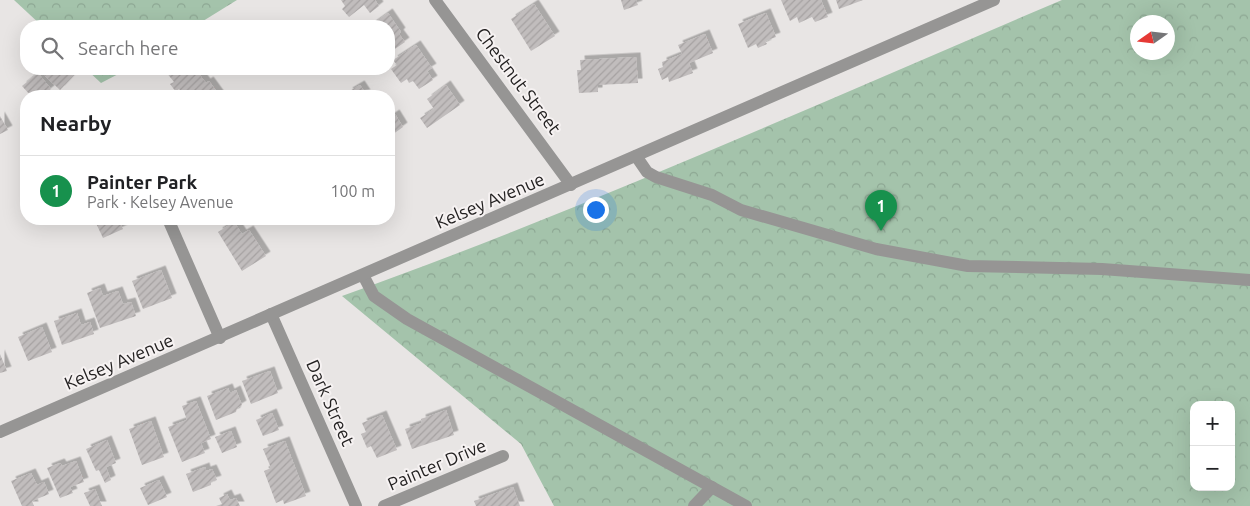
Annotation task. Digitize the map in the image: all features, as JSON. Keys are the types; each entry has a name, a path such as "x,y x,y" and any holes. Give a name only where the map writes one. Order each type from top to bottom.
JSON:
{"street":[{"name":"Chestnut Street","path":"435,0 571,185"},
{"name":"Kelsey Avenue","path":"0,432 994,0"},
{"path":"636,156 647,172 656,177 712,195 741,210 876,249 968,266 1102,269 1250,280"},
{"path":"171,225 220,338"},
{"path":"363,275 374,296 407,319 746,506"},
{"name":"Dark Street","path":"271,314 356,506"},
{"name":"Painter Drive","path":"384,506 503,456"},
{"path":"694,506 712,487"}],"green space":[{"path":"14,0 237,0 205,20 36,20"},
{"path":"1062,0 1250,0 1250,506 554,506 521,444 342,296 614,191"},
{"path":"92,75 116,75 101,83"}],"building":[{"path":"341,0 375,0 379,6 370,13 364,5 349,17 342,9 345,6"},
{"path":"621,0 636,0 638,5 624,10"},
{"path":"781,0 821,0 828,17 815,22 812,17 799,23 797,17 790,21"},
{"path":"836,0 863,0 839,9"},
{"path":"534,4 555,36 531,51 511,19"},
{"path":"388,13 393,20 378,20"},
{"path":"766,13 776,37 765,41 767,44 758,48 756,44 748,48 738,24"},
{"path":"395,23 401,32 399,34 405,42 395,49"},
{"path":"705,34 713,53 689,63 693,73 669,82 668,77 662,80 658,69 663,67 662,62 682,54 678,45"},
{"path":"416,45 432,68 427,71 433,80 419,89 413,81 409,83 407,79 401,83 395,75 395,66 397,65 395,59"},
{"path":"636,57 638,83 598,85 598,92 579,93 577,70 581,70 580,60"},
{"path":"36,75 40,75 51,89 26,90 22,86"},
{"path":"44,75 74,75 60,90"},
{"path":"168,75 200,75 206,83 209,81 216,90 174,90 170,84 174,82"},
{"path":"360,85 363,90 351,90"},
{"path":"446,85 460,105 427,128 420,118 434,109 427,99"},
{"path":"395,114 403,127 395,133"},
{"path":"0,116 8,130 0,134"},
{"path":"97,225 121,225 123,229 103,238"},
{"path":"229,225 236,225 242,234 249,230 266,256 242,271 218,232"},
{"path":"161,270 172,298 143,309 132,281"},
{"path":"100,288 103,296 118,291 123,304 131,302 136,316 100,328 87,293"},
{"path":"77,313 81,325 90,322 94,334 62,345 54,321"},
{"path":"42,327 52,352 28,361 18,337"},
{"path":"0,354 7,371 0,373"},
{"path":"270,371 278,393 251,404 242,381"},
{"path":"228,388 230,393 236,390 242,405 237,408 236,412 216,420 207,396"},
{"path":"196,401 211,439 201,443 205,453 182,462 168,427 187,420 182,406"},
{"path":"446,410 454,435 412,449 405,429 422,423 421,419"},
{"path":"272,413 279,430 263,436 256,420"},
{"path":"382,415 397,450 377,458 371,446 367,448 361,434 366,432 362,423"},
{"path":"151,421 164,457 142,465 129,429"},
{"path":"231,431 237,447 222,453 215,437"},
{"path":"107,440 116,463 106,467 111,480 105,483 99,470 96,471 86,449"},
{"path":"285,441 306,496 284,504 283,500 276,503 264,471 271,468 263,449"},
{"path":"76,461 84,482 70,487 73,493 60,498 47,468 60,463 62,466"},
{"path":"205,467 206,471 212,469 217,480 211,482 211,485 193,492 186,474"},
{"path":"31,473 37,485 44,482 49,494 32,501 34,506 22,506 11,481"},
{"path":"159,480 167,497 148,505 140,488"},
{"path":"513,487 520,506 476,506 474,501"},
{"path":"95,489 102,506 90,506 84,493"},
{"path":"227,494 230,500 236,498 240,506 216,506 222,504 219,498"}],"place":[{"name":"Painter Park","path":"881,231"}]}
